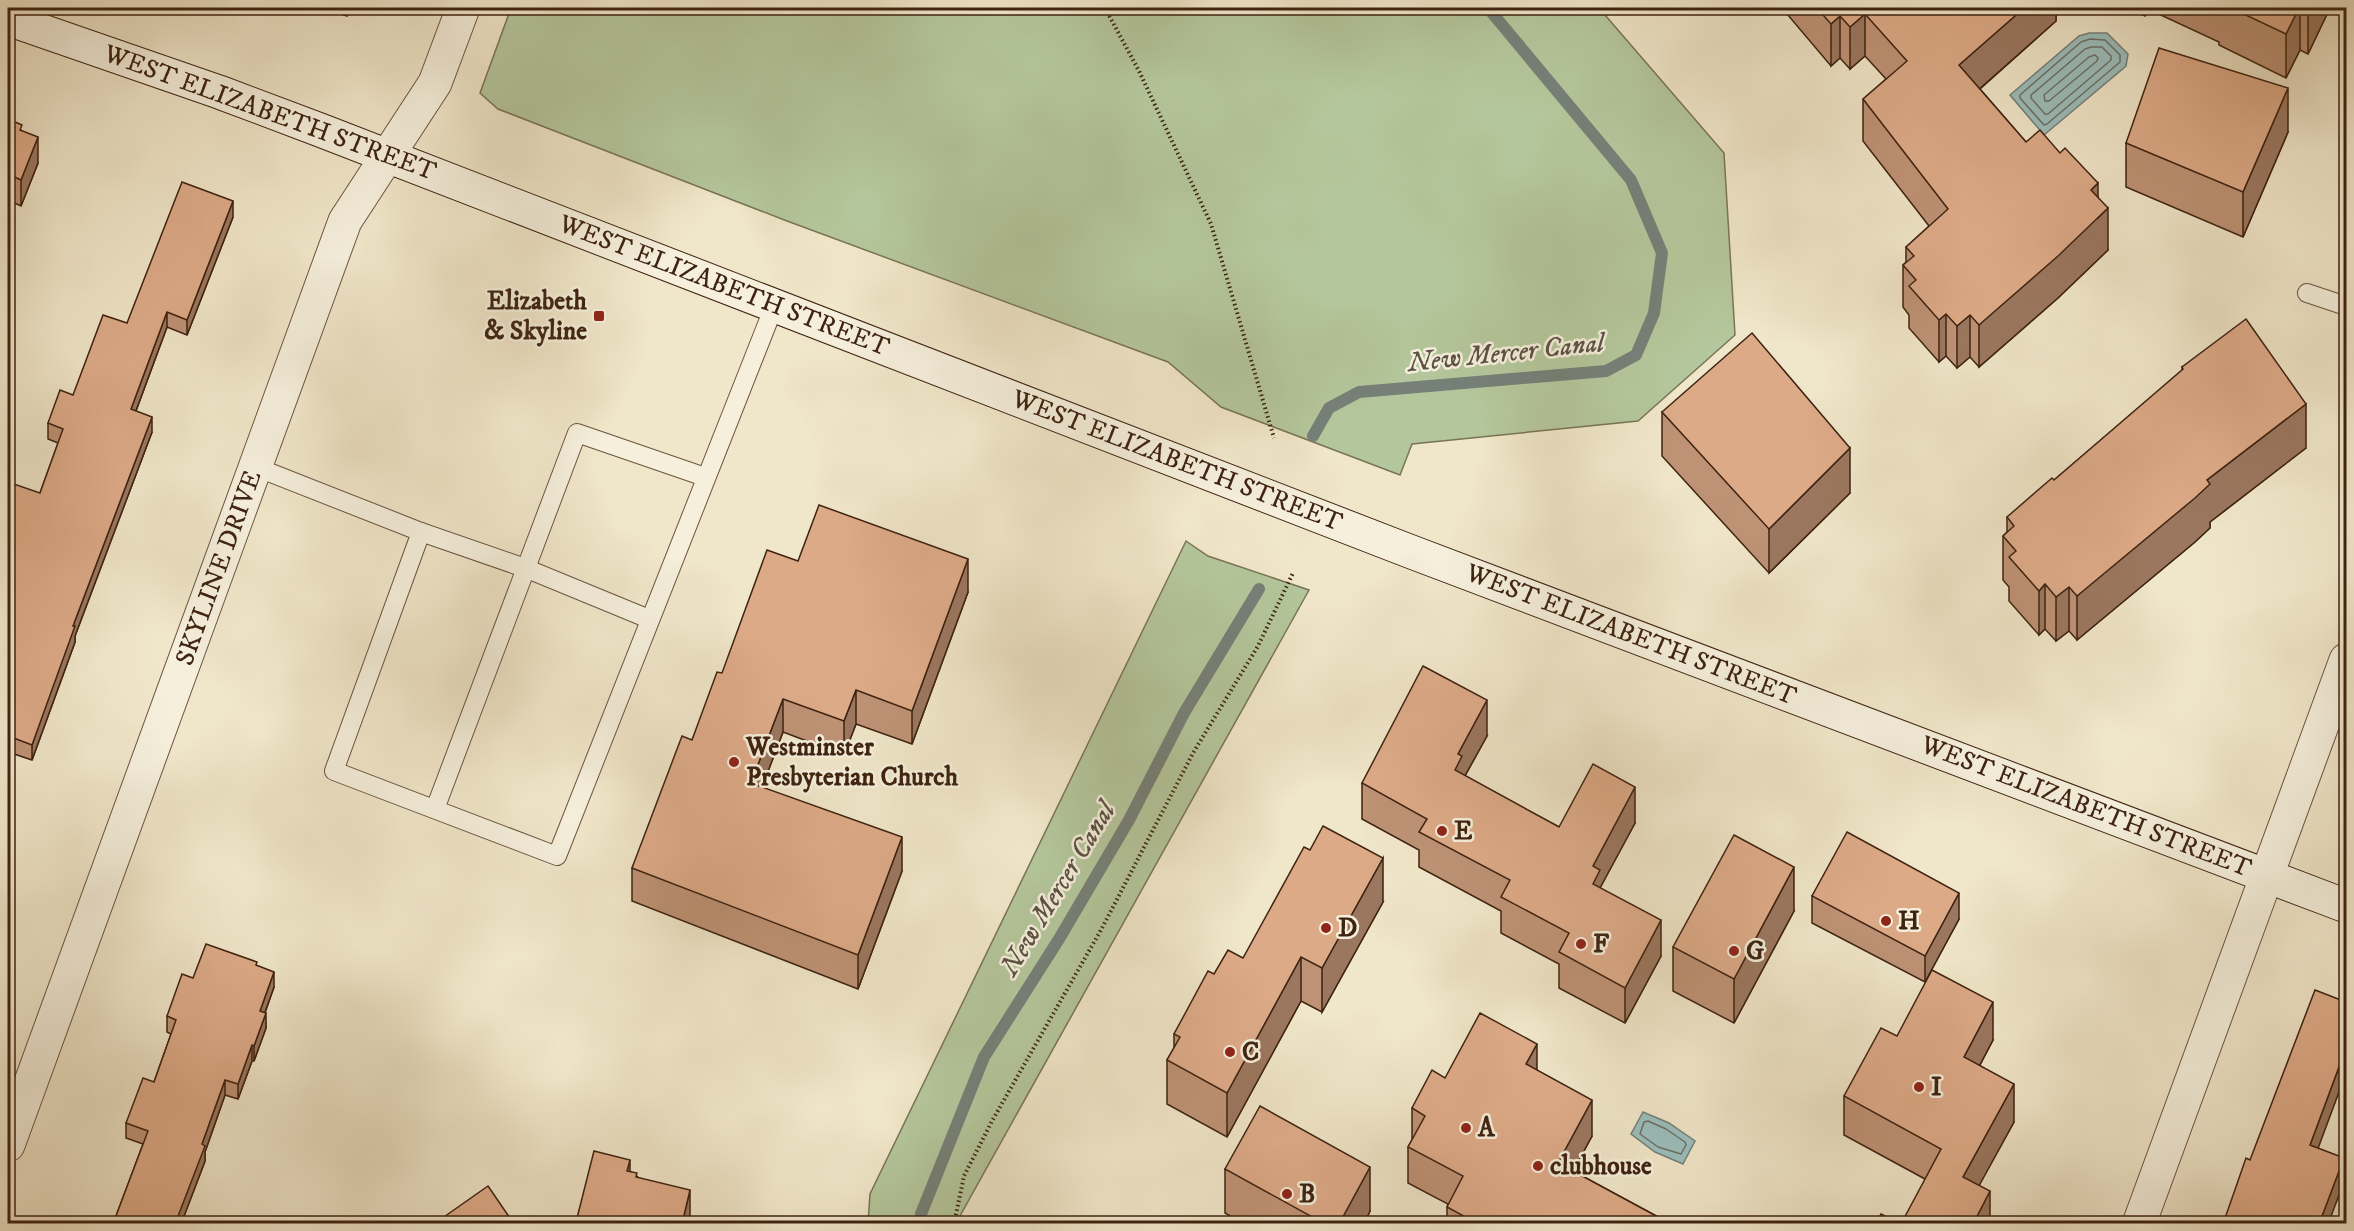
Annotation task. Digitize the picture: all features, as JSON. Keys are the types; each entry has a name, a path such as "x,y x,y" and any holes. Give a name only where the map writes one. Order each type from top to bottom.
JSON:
{"main road":[{"name":"SKYLINE DRIVE","path":"8,1145 345,221 435,83 463,8"},
{"name":"WEST ELIZABETH STREET","path":"8,19 219,92 388,156 1409,551 2346,906"},
{"path":"2139,1224 2346,660"}],"lane":[{"path":"2307,293 2346,306"},
{"path":"421,532 334,771 557,856 775,304"},
{"path":"435,809 578,433 705,477"},
{"path":"256,467 421,532 525,568 649,619"}],"path":[{"path":"1105,8 1139,70 1210,224 1274,438"},
{"path":"954,1224 964,1176 992,1121 1101,930 1193,753 1258,646 1293,573"}],"green space":[{"path":"511,8 1599,8 1724,153 1735,335 1638,421 1412,444 1400,475 1221,407 1168,362 787,221 498,109 480,93"},
{"path":"1186,541 1208,556 1309,590 956,1223 868,1223 870,1194"}],"water":[{"path":"2089,33 2107,33 2128,54 2126,66 2044,135 2010,95 2079,36"},
{"path":"1643,1112 1669,1123 1695,1141 1683,1164 1655,1152 1631,1134"}],"building":[{"path":"1817,8 2024,8 1959,65 2026,142 2040,130 2060,153 2065,148 2098,183 2091,190 2108,208 2058,256 1979,325 1970,315 1957,326 1946,314 1939,320 1909,286 1916,280 1903,265 1914,256 1906,247 1948,209 1863,99 1907,61 1865,14 1850,27 1840,16 1831,24"},
{"path":"2231,8 2299,8 2286,34"},
{"path":"2159,48 2288,88 2243,192 2126,143"},
{"path":"8,119 22,125 20,130 38,137 21,180 8,174"},
{"path":"182,182 233,201 187,320 167,312 131,409 152,417 73,626 75,626 32,745 11,737 8,746 8,482 40,493 63,429 48,423 60,390 73,395 103,315 127,323"},
{"path":"2246,319 2306,404 2207,480 2210,484 2195,498 2077,596 2069,587 2056,597 2045,584 2039,591 2009,557 2016,551 2003,536 2014,526 2007,517 2052,478 2054,480 2183,369 2182,367"},
{"path":"1752,333 1850,448 1769,529 1662,412"},
{"name":"Westminster Presbyterian Church","path":"819,505 968,559 912,711 856,690 844,721 783,699 751,783 902,837 858,955 632,868 682,736 692,740 717,672 722,673 767,550 798,561"},
{"path":"1423,666 1487,700 1458,754 1462,756 1455,770 1559,827 1593,764 1635,787 1593,866 1600,870 1593,884 1661,920 1625,988 1559,952 1569,933 1501,897 1510,880 1419,832 1427,819 1362,783"},
{"path":"1323,826 1383,858 1322,968 1301,957 1227,1093 1167,1060 1180,1037 1174,1034 1208,971 1214,974 1228,950 1243,958 1304,847 1310,850"},
{"name":"H","path":"1847,832 1959,893 1925,956 1812,896"},
{"path":"1734,835 1794,867 1734,979 1673,947"},
{"path":"206,944 257,962 256,965 274,972 260,1011 266,1013 238,1084 225,1080 202,1144 205,1146 175,1224 166,1221 166,1224 113,1224 148,1131 126,1123 143,1078 154,1082 176,1020 167,1016 182,974 193,978"},
{"path":"1932,970 1993,1002 1964,1057 2014,1084 1963,1177 1990,1191 1973,1224 1901,1224 1941,1149 1844,1096 1881,1028 1897,1036"},
{"path":"2315,990 2346,1002 2346,1048 2310,1145 2344,1158 2319,1224 2223,1224 2246,1158 2250,1160"},
{"path":"1480,1013 1537,1044 1526,1064 1592,1100 1558,1163 1671,1224 1478,1224 1447,1207 1463,1176 1408,1147 1425,1116 1412,1108 1432,1070 1445,1078"},
{"path":"1260,1106 1370,1167 1339,1224 1325,1224 1225,1169"},
{"path":"594,1151 630,1160 627,1171 637,1173 636,1177 690,1190 682,1224 599,1224 577,1218"},
{"path":"488,1186 514,1224 434,1224"},
{"path":"1881,1214 1900,1224 1876,1224"}],"waterway":[{"name":"New Mercer Canal","path":"1313,436 1329,408 1359,392 1606,371 1636,355 1654,313 1662,253 1631,180 1488,8"},
{"name":"New Mercer Canal","path":"920,1224 921,1214 984,1057 1059,939 1129,820 1184,713 1259,589"}],"place":[{"name":"Elizabeth & Skyline","path":"599,316"},
{"name":"Westminster Presbyterian Church","path":"734,762"},
{"name":"E","path":"1442,831"},
{"name":"H","path":"1886,921"},
{"name":"D","path":"1326,928"},
{"name":"F","path":"1581,944"},
{"name":"G","path":"1734,951"},
{"name":"C","path":"1230,1052"},
{"name":"I","path":"1919,1087"},
{"name":"A","path":"1466,1128"},
{"name":"clubhouse","path":"1538,1166"},
{"name":"B","path":"1287,1194"}]}
